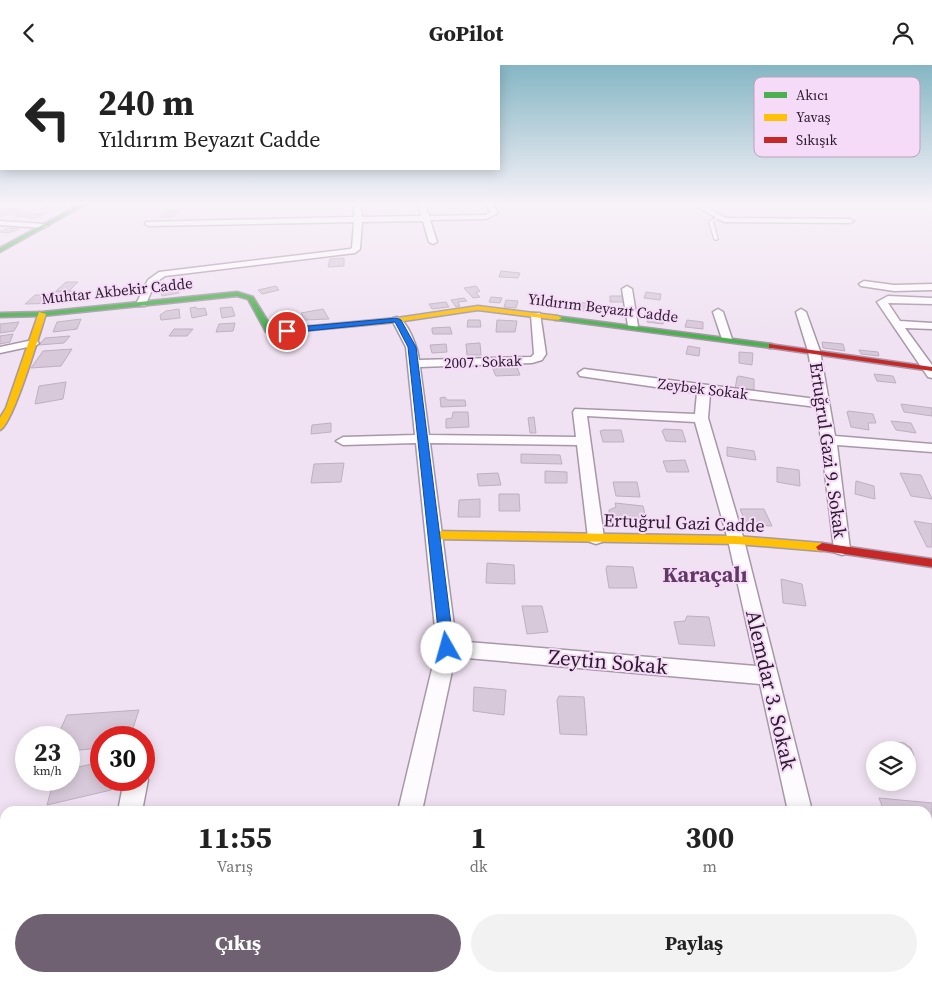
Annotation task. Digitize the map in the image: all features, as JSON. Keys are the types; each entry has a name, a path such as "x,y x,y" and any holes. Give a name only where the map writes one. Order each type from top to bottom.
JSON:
{"street":[{"path":"141,304 151,282 162,274 344,253 356,249 356,246"},
{"path":"864,284 894,288 932,287"},
{"path":"627,289 633,327"},
{"name":"Muhtar Akbekir Cadde","path":"0,315 42,314 237,294 252,298 269,330"},
{"path":"930,370 882,302 888,299 932,301"},
{"name":"Yıldırım Beyazıt Cadde","path":"269,330 287,331 397,320 478,308 727,339 930,370"},
{"path":"718,312 727,339"},
{"path":"801,312 814,351"},
{"path":"0,427 20,380 42,314"},
{"name":"2007. Sokak","path":"414,364 532,360 538,358 540,354 536,315"},
{"path":"397,320 412,347 447,648 411,806"},
{"path":"897,324 932,325"},
{"path":"0,350 33,343"},
{"name":"Ertuğrul Gazi 9. Sokak","path":"814,351 829,440 842,549"},
{"name":"Zeybek Sokak","path":"584,373 823,404"},
{"path":"596,538 580,412 701,418 704,390"},
{"name":"Alemdar 3. Sokak","path":"701,418 736,540 799,806"},
{"path":"343,441 423,439 584,441"},
{"path":"829,440 932,448"},
{"name":"Ertuğrul Gazi Cadde","path":"434,535 736,540 842,549 932,563"},
{"name":"Zeytin Sokak","path":"447,648 768,676"},
{"path":"131,806 134,791"}],"building":[{"path":"344,258 344,266 328,267 330,259"},
{"path":"501,271 520,273 518,278 499,277"},
{"path":"66,282 78,282 69,291 56,291"},
{"path":"276,286 279,290 262,294 258,290"},
{"path":"476,286 480,291 476,293 480,297 473,298 464,288"},
{"path":"178,289 179,293 162,296 161,292"},
{"path":"56,291 75,291 64,303 25,304 35,295 52,295"},
{"path":"646,292 661,294 660,300 644,298"},
{"path":"610,296 623,296 624,302 610,302"},
{"path":"491,297 502,298 500,303 489,302"},
{"path":"464,298 467,301 458,302 460,306 456,307 451,300"},
{"path":"506,300 518,301 516,308 504,307"},
{"path":"446,302 449,307 432,309 429,304"},
{"path":"576,302 595,304 594,312 574,310"},
{"path":"196,307 197,309 205,308 207,315 192,318 190,308"},
{"path":"232,307 235,316 222,318 220,308"},
{"path":"179,309 180,318 161,320 160,315 166,311"},
{"path":"323,309 329,319 305,320 301,313"},
{"path":"649,316 666,318 663,324 647,322"},
{"path":"81,319 77,329 53,332 57,322"},
{"path":"468,320 480,320 481,327 467,327"},
{"path":"497,320 517,321 515,332 496,332"},
{"path":"687,320 703,322 703,329 685,327"},
{"path":"19,322 14,331 0,333 0,324"},
{"path":"235,323 233,331 216,332 219,324"},
{"path":"450,327 452,334 433,334 432,331 432,328"},
{"path":"174,329 193,329 187,336 169,336"},
{"path":"13,334 10,342 0,344 0,336"},
{"path":"70,336 64,343 39,345 45,338"},
{"path":"822,342 843,344 845,351 823,348"},
{"path":"480,343 481,355 467,355 466,344"},
{"path":"446,344 447,352 432,353 430,345"},
{"path":"688,346 700,348 699,356 686,354"},
{"path":"72,349 61,366 31,368 43,351"},
{"path":"859,350 878,352 879,356 861,354"},
{"path":"739,352 753,353 752,365 739,363"},
{"path":"517,367 520,375 496,376 493,368"},
{"path":"874,374 893,376 896,383 877,381"},
{"path":"737,377 754,379 754,393 735,390"},
{"path":"66,382 63,399 35,404 39,386"},
{"path":"445,397 447,400 465,400 466,406 441,407 440,398"},
{"path":"901,404 932,408 932,416 904,412"},
{"path":"848,411 873,414 876,423 868,423 869,430 851,427"},
{"path":"453,412 468,412 469,427 446,428 446,419 452,418"},
{"path":"534,417 536,433 530,433 528,418"},
{"path":"891,421 911,423 916,433 896,430"},
{"path":"331,423 331,432 311,434 312,425"},
{"path":"664,429 682,430 686,442 666,441 662,431"},
{"path":"621,430 624,442 603,442 600,431"},
{"path":"727,447 754,451 756,460 727,456"},
{"path":"521,454 560,455 562,464 521,463"},
{"path":"685,460 689,472 667,472 663,461"},
{"path":"344,463 341,482 311,483 314,464"},
{"path":"777,467 799,470 800,486 777,482"},
{"path":"545,471 567,472 567,483 545,483"},
{"path":"498,473 501,485 479,486 477,474"},
{"path":"900,473 921,475 932,499 911,496"},
{"path":"856,481 874,486 875,499 855,494"},
{"path":"613,482 637,482 640,497 616,496"},
{"path":"499,494 519,494 520,511 499,511"},
{"path":"480,499 480,517 458,517 459,500"},
{"path":"615,503 643,506 647,523 610,521 609,510 616,507"},
{"path":"740,509 764,509 772,526 747,525"},
{"path":"914,521 932,524 932,547 927,547"},
{"path":"487,563 514,565 515,584 486,583"},
{"path":"607,566 633,567 637,588 609,588"},
{"path":"781,579 802,584 806,606 783,603"},
{"path":"522,606 542,606 548,632 527,634"},
{"path":"687,616 709,617 715,646 679,644 674,622 685,621"},
{"path":"474,687 506,690 504,715 473,711"},
{"path":"559,696 584,697 587,735 560,734 557,700"},
{"path":"139,710 134,726 90,726 90,749 80,750 80,726 62,726 67,715"},
{"path":"90,764 90,791 107,791 47,805 51,791 80,791 80,767"},
{"path":"879,798 932,803 932,806 882,806"}],"traffic: fast":[{"path":"0,250 8,246"},
{"path":"0,315 42,314 237,294 251,298 269,330 280,331"},
{"path":"558,318 772,346"}],"traffic: slow":[{"path":"280,331 397,320 478,308 558,318"},
{"path":"0,427 10,408 42,314"},
{"path":"434,535 736,540 822,547"}],"traffic: jam":[{"path":"772,346 932,369"},
{"path":"822,547 932,563"}],"district":[{"name":"Karaçalı","path":"705,574"}],"route":[{"path":"287,331 397,320 412,347 447,648"}]}
